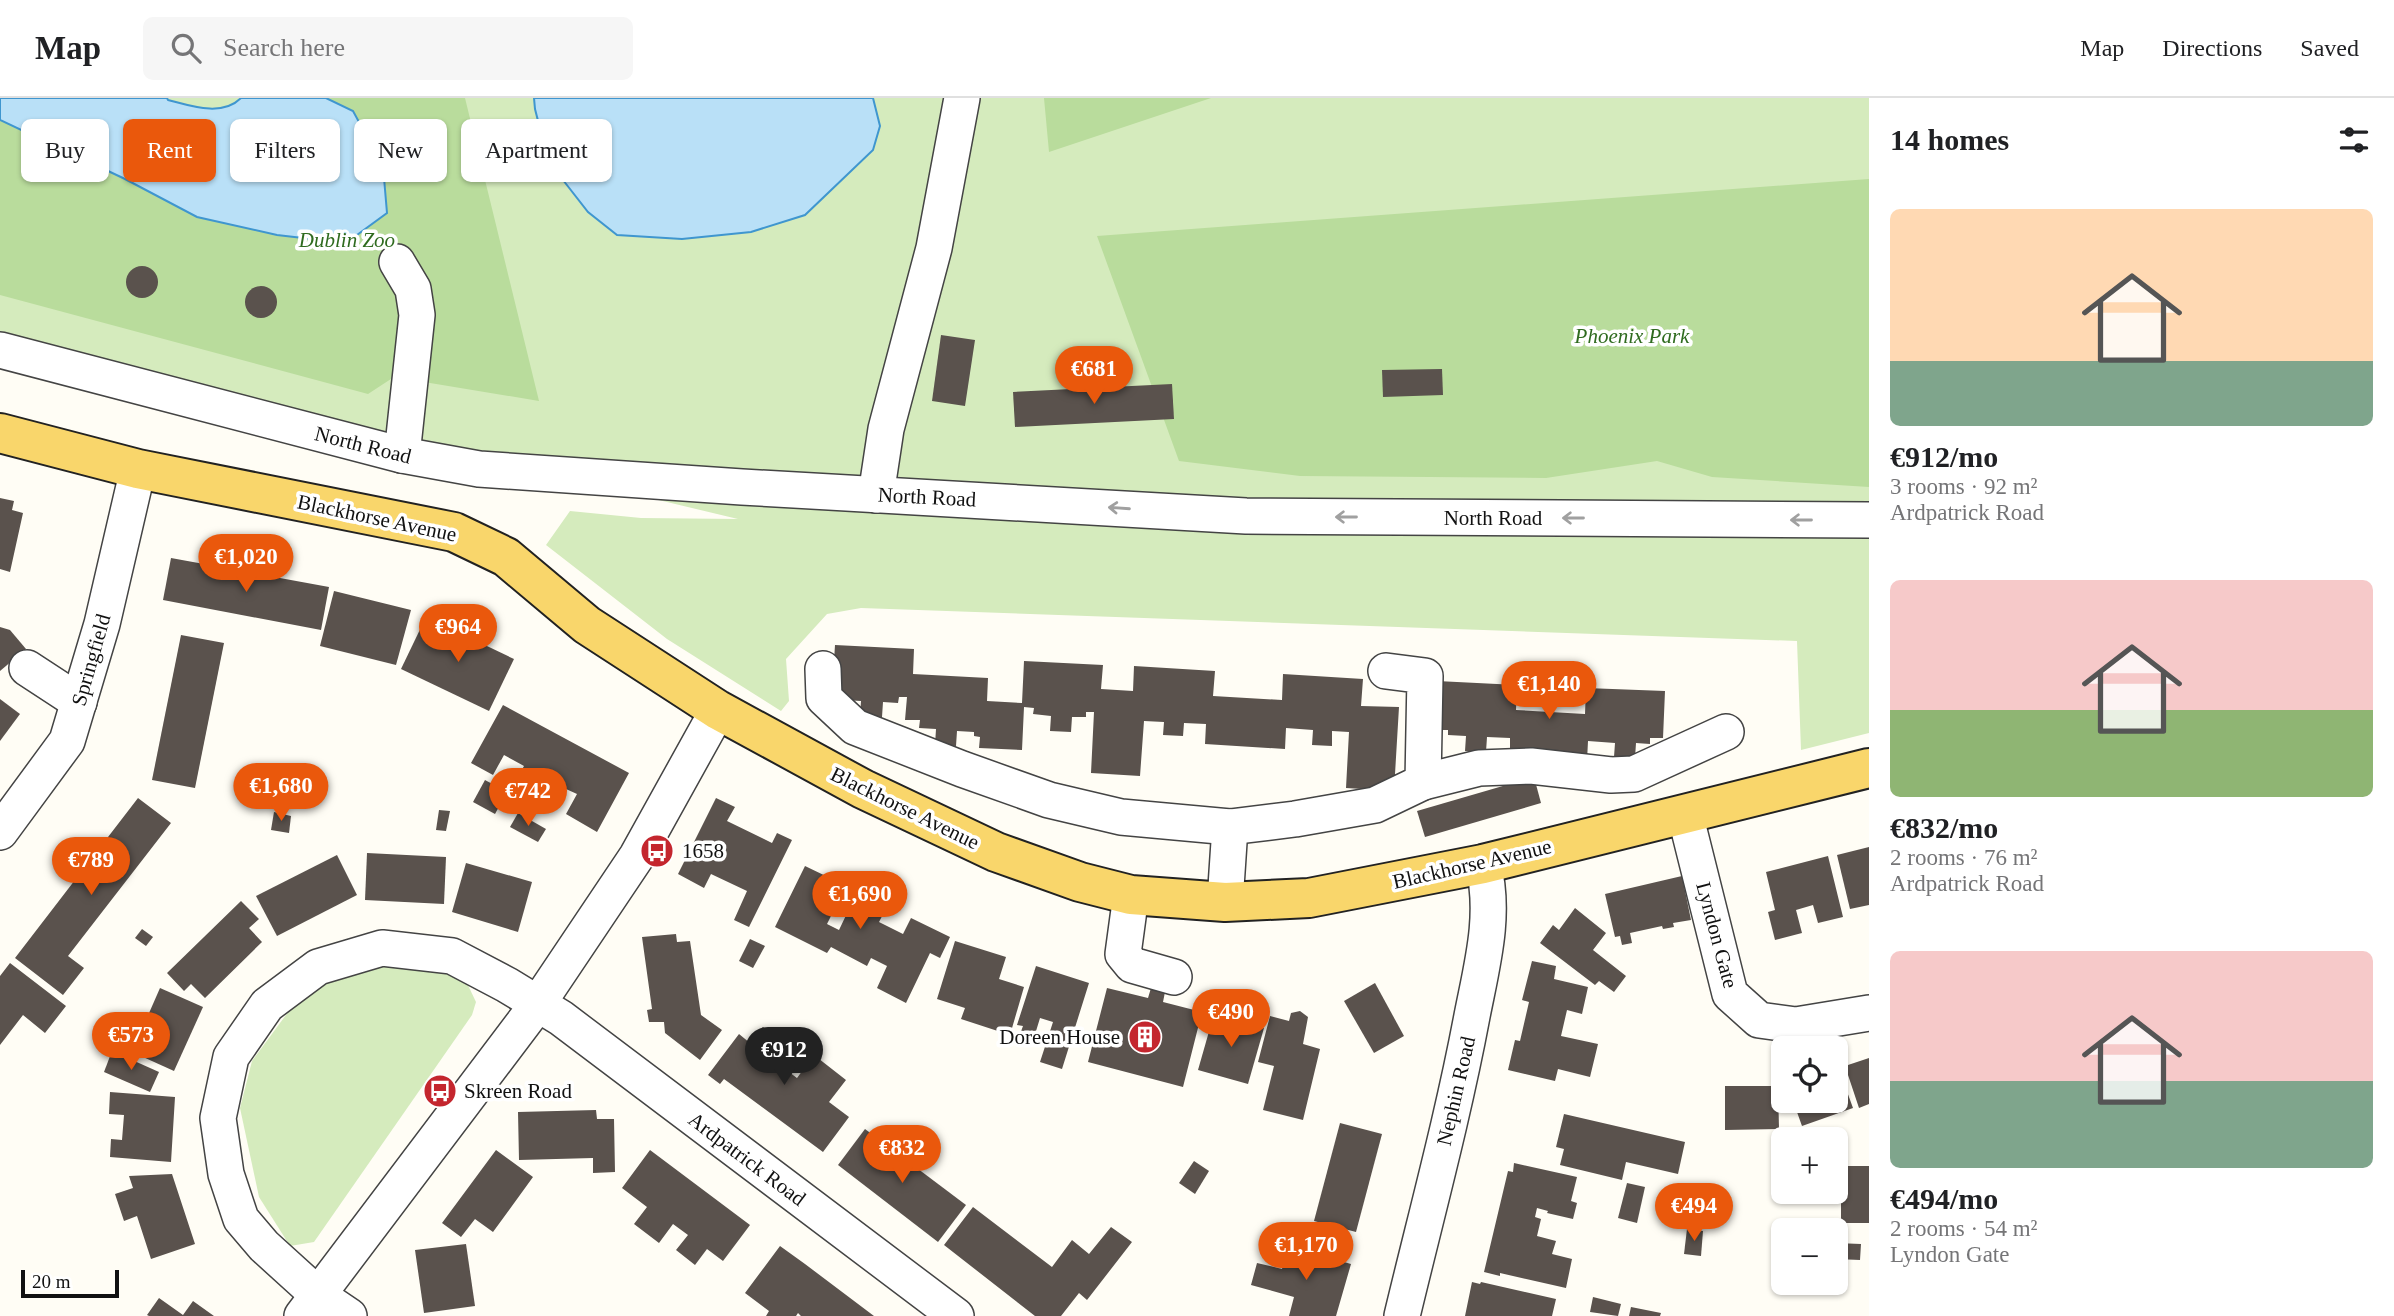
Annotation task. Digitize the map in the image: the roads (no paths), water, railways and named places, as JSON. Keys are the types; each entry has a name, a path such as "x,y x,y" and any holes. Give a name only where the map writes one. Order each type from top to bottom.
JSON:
{"main road":[{"name":"Blackhorse Avenue","path":"0,433 138,469 454,532 506,557 587,625 718,710 863,789 960,837 1080,883 1131,895 1225,902 1309,898 1483,864 1869,768"}],"street":[{"path":"876,495 886,429 931,261 962,98"},
{"path":"397,262 413,289 417,315 402,455"},
{"name":"North Road","path":"0,350 402,455 479,469 1246,516 1869,520"},
{"name":"Springfield","path":"0,832 67,741 102,624 138,469"},
{"path":"27,668 79,702"},
{"path":"823,669 824,698 855,727 962,769 1049,800 1121,817 1230,827 1295,820 1375,805 1423,782 1479,768 1531,766 1611,775 1634,774 1726,732"},
{"path":"1386,671 1425,676 1423,782"},
{"path":"310,1306 537,1004 637,856 718,710"},
{"name":"Lyndon Gate","path":"1685,814 1730,994 1759,1020 1796,1025 1869,1013"},
{"path":"1225,902 1230,827"},
{"name":"Nephin Road","path":"1402,1316 1461,1078 1485,950 1490,897 1483,864"},
{"path":"1131,895 1123,937 1123,954 1132,965 1174,977"},
{"path":"349,1316 310,1306 241,1219 226,1174 218,1118 231,1057 267,1005 318,967 382,948 452,956 537,1004"},
{"name":"Ardpatrick Road","path":"537,1004 571,1026 956,1316"}],"water":[{"path":"0,98 167,98 196,107 216,109 233,104 241,98 326,98 353,111 357,119 354,119 354,182 384,182 387,213 346,243 277,235 197,217 131,182 216,182 216,119 123,119 123,178 109,171 109,119 21,119 21,130 0,120"},
{"path":"534,98 873,98 880,126 873,150 805,215 751,232 682,239 617,235 588,212 565,182 612,182 612,119 538,119"}],"place":[{"name":"1658","path":"657,851"},
{"name":"Doreen House","path":"1145,1037"},
{"name":"Skreen Road","path":"440,1091"}],"park label":[{"name":"Dublin Zoo","path":"347,240"},
{"name":"Phoenix Park","path":"1632,336"}]}
